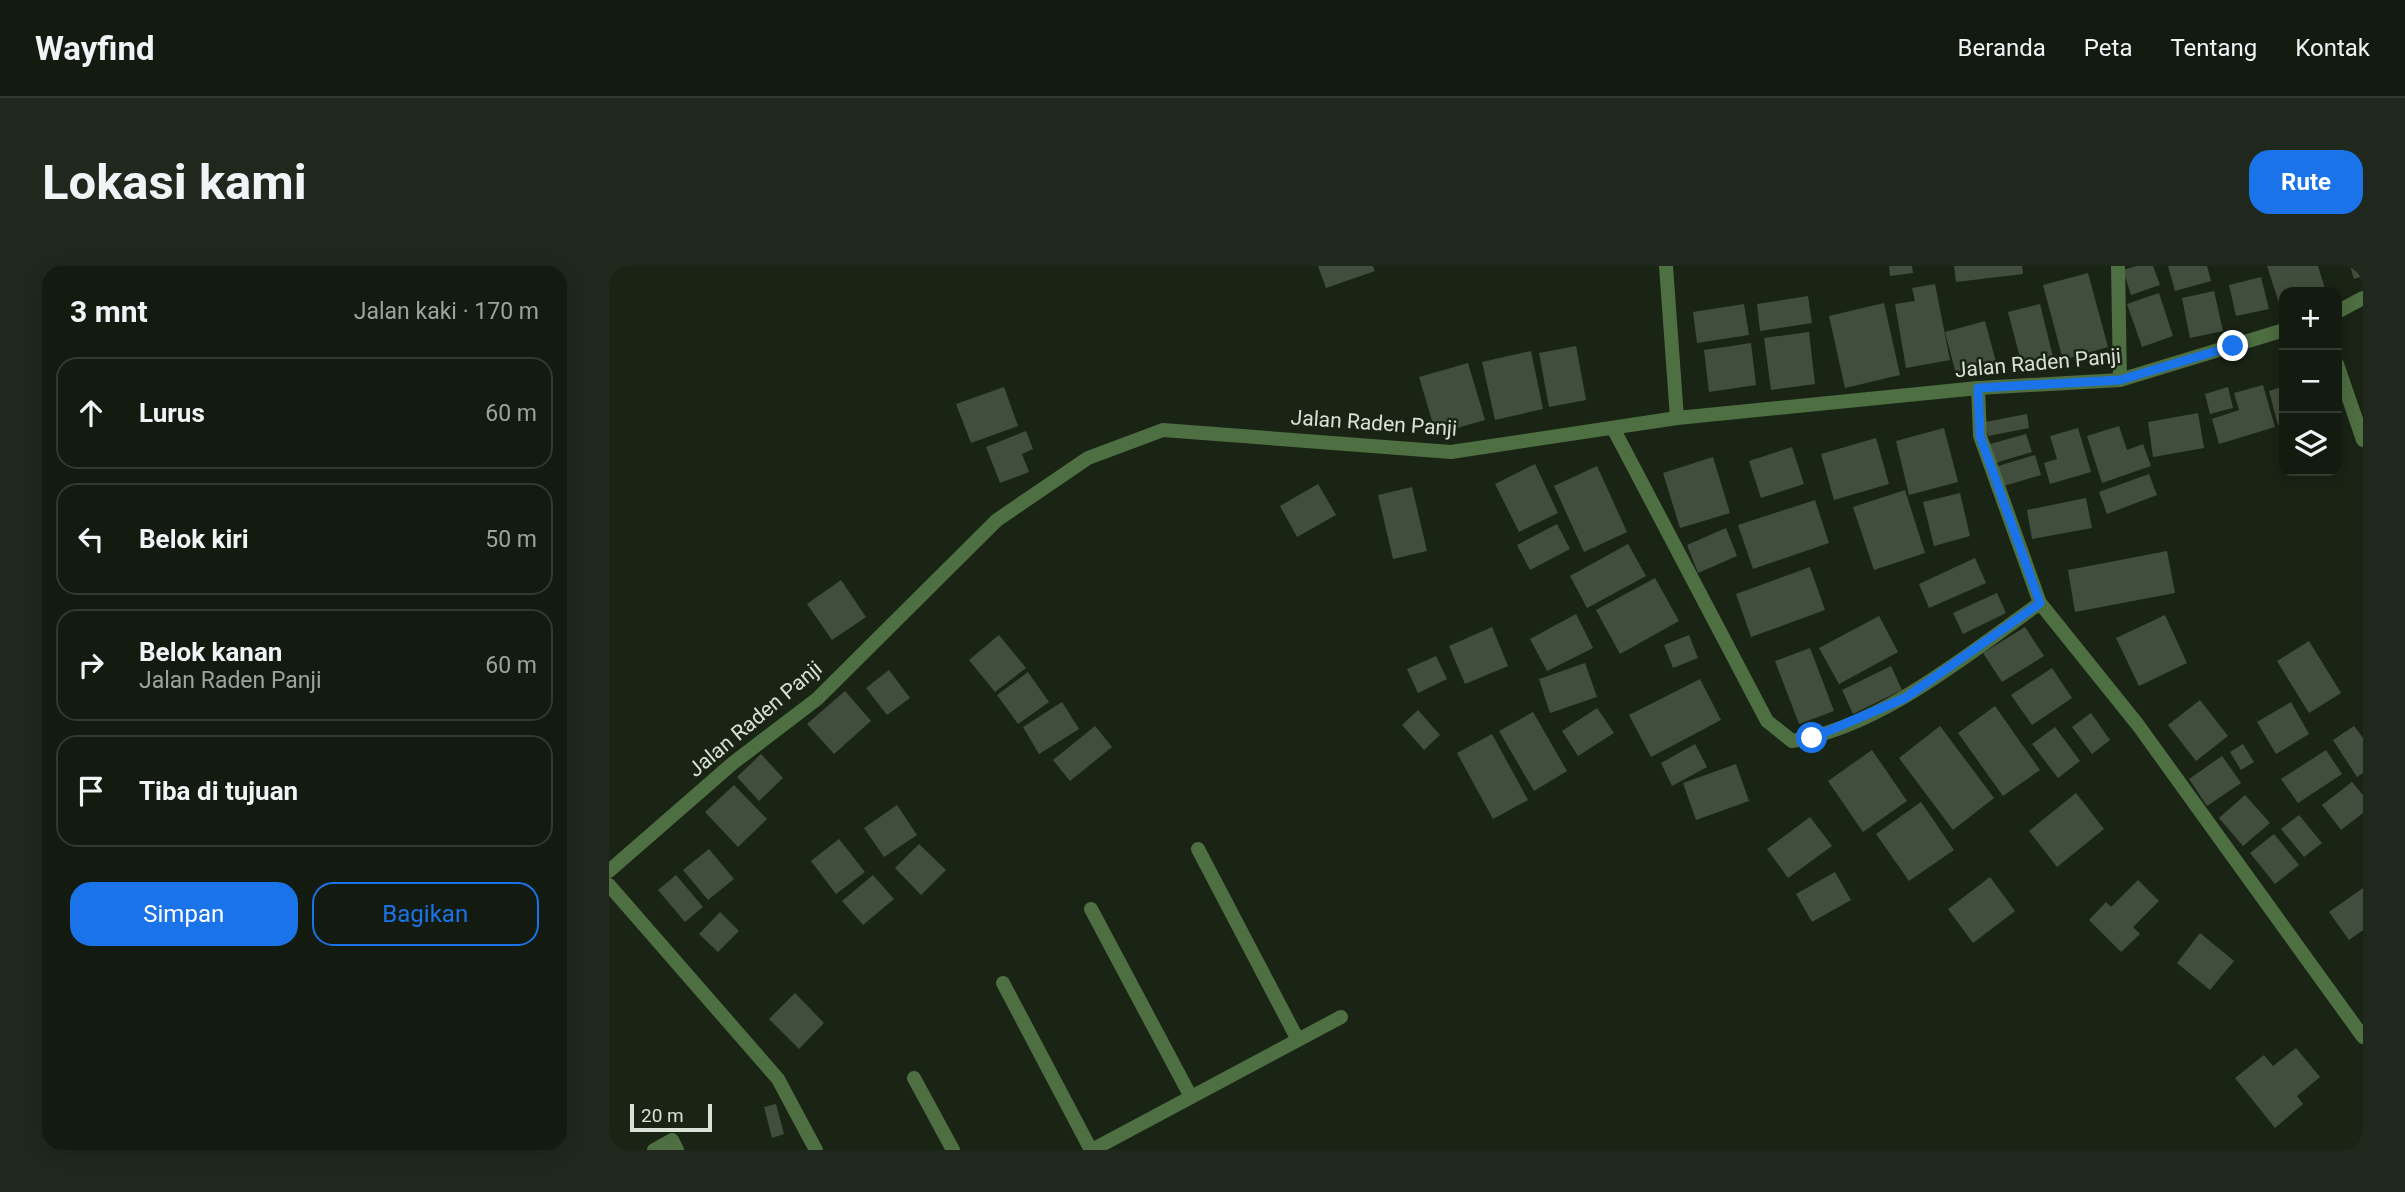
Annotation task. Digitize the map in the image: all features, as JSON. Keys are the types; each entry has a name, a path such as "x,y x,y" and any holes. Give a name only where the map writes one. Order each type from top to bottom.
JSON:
{"street":[{"path":"1666,266 1677,418"},
{"path":"2118,266 2120,380"},
{"path":"2342,309 2363,298"},
{"name":"Jalan Raden Panji","path":"609,871 733,763 817,699 997,520 1088,458 1163,430 1451,452 1677,418 1978,388 2120,380 2279,332"},
{"path":"2342,379 2363,440"},
{"path":"1978,388 1980,436 2040,603 2138,725 2363,1037"},
{"path":"1613,428 1767,721 1792,741 1812,738 1905,698 2040,603"},
{"path":"1198,849 1299,1040"},
{"path":"609,885 778,1079 815,1150"},
{"path":"1091,909 1191,1097"},
{"path":"1003,983 1092,1150 1341,1017"},
{"path":"914,1078 953,1150"},
{"path":"654,1150 672,1140 677,1150"}],"building":[{"path":"1318,266 1373,266 1375,271 1326,288"},
{"path":"1889,266 1912,266 1913,273 1890,276"},
{"path":"1954,266 2022,266 2023,274 1956,282"},
{"path":"2136,266 2153,266 2160,285 2131,295 2123,270"},
{"path":"2168,266 2207,266 2211,281 2175,291"},
{"path":"2267,266 2318,266 2324,287 2279,287 2279,303"},
{"path":"2350,266 2363,266 2363,276 2354,279"},
{"path":"2088,273 2108,347 2063,360 2043,285"},
{"path":"2261,277 2269,309 2236,316 2229,285"},
{"path":"1935,284 1950,360 1906,368 1895,304 1915,301 1912,288"},
{"path":"2214,291 2223,331 2190,338 2182,298"},
{"path":"2159,293 2173,336 2142,347 2127,304"},
{"path":"1808,296 1812,323 1760,331 1757,304"},
{"path":"1884,303 1900,375 1845,388 1829,316"},
{"path":"1744,304 1749,335 1697,343 1693,312"},
{"path":"2040,304 2053,357 2022,365 2008,312"},
{"path":"1985,321 1996,362 1956,374 1945,332"},
{"path":"1809,332 1815,384 1771,390 1764,338"},
{"path":"1751,343 1756,385 1709,392 1704,350"},
{"path":"1576,346 1586,400 1549,407 1539,353"},
{"path":"1531,351 1543,409 1495,420 1482,362"},
{"path":"1468,363 1485,420 1436,434 1419,377"},
{"path":"2263,385 2275,427 2219,444 2212,419 2239,410 2234,393"},
{"path":"1004,387 1018,426 971,443 956,404"},
{"path":"2228,387 2233,408 2210,414 2205,394"},
{"path":"2279,388 2278,425 2269,391"},
{"path":"2198,413 2204,448 2153,457 2148,422"},
{"path":"2027,414 2029,428 1988,436 1985,422"},
{"path":"2119,426 2127,450 2143,444 2151,466 2102,483 2087,436"},
{"path":"1944,428 1958,482 1909,495 1896,441"},
{"path":"2078,428 2091,472 2050,484 2044,463 2057,459 2050,436"},
{"path":"1026,431 1033,449 1022,454 1029,472 1000,483 986,447"},
{"path":"2026,434 2032,452 1995,463 1990,444"},
{"path":"1876,438 1889,484 1834,500 1821,454"},
{"path":"1792,447 1804,484 1761,498 1749,461"},
{"path":"2035,455 2041,475 2004,486 1998,466"},
{"path":"1713,457 1730,513 1680,528 1663,473"},
{"path":"1535,464 1558,513 1519,532 1495,484"},
{"path":"1597,466 1627,532 1584,552 1554,486"},
{"path":"2149,474 2157,495 2107,514 2099,492"},
{"path":"1318,484 1336,515 1297,537 1280,506"},
{"path":"1412,487 1427,551 1393,559 1378,495"},
{"path":"1905,490 1925,553 1874,570 1853,507"},
{"path":"1960,493 1970,536 1934,546 1923,502"},
{"path":"2086,498 2092,528 2032,539 2027,510"},
{"path":"1815,500 1829,543 1753,569 1738,525"},
{"path":"1557,524 1570,549 1530,570 1517,545"},
{"path":"1726,528 1737,556 1698,573 1687,545"},
{"path":"1628,544 1646,576 1587,608 1570,576"},
{"path":"2167,551 2175,593 2075,612 2068,570"},
{"path":"1975,558 1986,583 1929,608 1919,584"},
{"path":"1810,567 1825,610 1751,637 1736,594"},
{"path":"1655,578 1679,621 1620,654 1596,610"},
{"path":"841,580 866,617 832,640 807,604"},
{"path":"1997,593 2006,613 1963,634 1953,613"},
{"path":"1576,614 1593,648 1547,671 1530,639"},
{"path":"2165,615 2187,663 2139,686 2116,638"},
{"path":"1879,616 1898,652 1839,684 1819,648"},
{"path":"1492,627 1508,666 1465,684 1449,646"},
{"path":"2025,627 2044,656 2002,682 1983,653"},
{"path":"999,635 1026,668 995,692 969,660"},
{"path":"1689,635 1698,658 1673,668 1664,645"},
{"path":"2309,641 2341,693 2309,713 2277,661"},
{"path":"1810,648 1834,711 1799,724 1775,661"},
{"path":"1436,656 1447,679 1418,693 1407,669"},
{"path":"1585,663 1597,697 1550,713 1539,679"},
{"path":"1891,666 1902,690 1853,714 1842,690"},
{"path":"2052,668 2072,698 2032,725 2011,695"},
{"path":"889,670 910,698 887,715 866,688"},
{"path":"1028,672 1049,702 1018,724 997,695"},
{"path":"1700,679 1721,720 1651,757 1629,715"},
{"path":"845,691 871,721 834,754 807,724"},
{"path":"2200,700 2228,736 2196,761 2168,725"},
{"path":"1062,702 1079,729 1039,754 1023,727"},
{"path":"2291,702 2309,734 2276,754 2257,722"},
{"path":"1995,706 2040,770 2003,796 1958,733"},
{"path":"1597,708 1614,733 1578,756 1562,731"},
{"path":"1418,710 1440,735 1424,750 1402,725"},
{"path":"1533,712 1567,771 1534,791 1499,731"},
{"path":"2091,713 2110,740 2092,754 2072,727"},
{"path":"1095,726 1112,747 1070,781 1053,760"},
{"path":"1940,726 1994,798 1953,830 1899,758"},
{"path":"2354,726 2363,738 2363,773 2357,777 2333,740"},
{"path":"2055,727 2080,761 2058,778 2032,744"},
{"path":"1492,734 1528,800 1493,819 1457,753"},
{"path":"1695,744 1707,767 1672,786 1661,763"},
{"path":"2243,744 2254,762 2241,770 2230,752"},
{"path":"1872,750 1907,801 1863,832 1828,781"},
{"path":"2326,750 2342,774 2298,803 2281,779"},
{"path":"761,754 783,778 759,801 737,777"},
{"path":"2222,756 2241,783 2207,806 2189,779"},
{"path":"1736,764 1749,801 1696,820 1683,783"},
{"path":"2352,782 2363,795 2363,813 2341,830 2322,805"},
{"path":"734,785 767,819 738,847 705,812"},
{"path":"2076,793 2104,829 2057,867 2029,831"},
{"path":"2245,795 2270,823 2243,846 2219,818"},
{"path":"1921,802 1954,850 1909,881 1876,834"},
{"path":"897,805 917,835 884,857 864,828"},
{"path":"2299,815 2322,843 2304,857 2281,829"},
{"path":"1810,817 1832,846 1788,878 1767,849"},
{"path":"2274,834 2299,865 2275,884 2250,853"},
{"path":"839,839 865,872 836,894 811,861"},
{"path":"919,844 946,870 921,895 895,868"},
{"path":"709,849 734,879 708,900 683,870"},
{"path":"1835,872 1851,900 1812,922 1796,894"},
{"path":"676,875 703,907 685,922 658,890"},
{"path":"873,875 894,899 863,925 842,901"},
{"path":"1990,877 2015,911 1973,943 1948,909"},
{"path":"2138,880 2159,901 2133,927 2140,934 2121,952 2089,920 2106,902 2111,907"},
{"path":"2363,888 2363,930 2349,940 2329,912"},
{"path":"720,912 739,931 718,952 699,934"},
{"path":"2200,933 2234,961 2210,990 2177,963"},
{"path":"795,993 824,1023 799,1049 769,1019"},
{"path":"2296,1048 2320,1077 2297,1096 2303,1104 2275,1128 2235,1078 2264,1055 2273,1066"},
{"path":"776,1104 784,1134 772,1138 764,1107"}],"route":[{"path":"1812,738 1905,698 2040,603 2000,498 1980,436 1978,388 2120,380 2233,346"}]}
